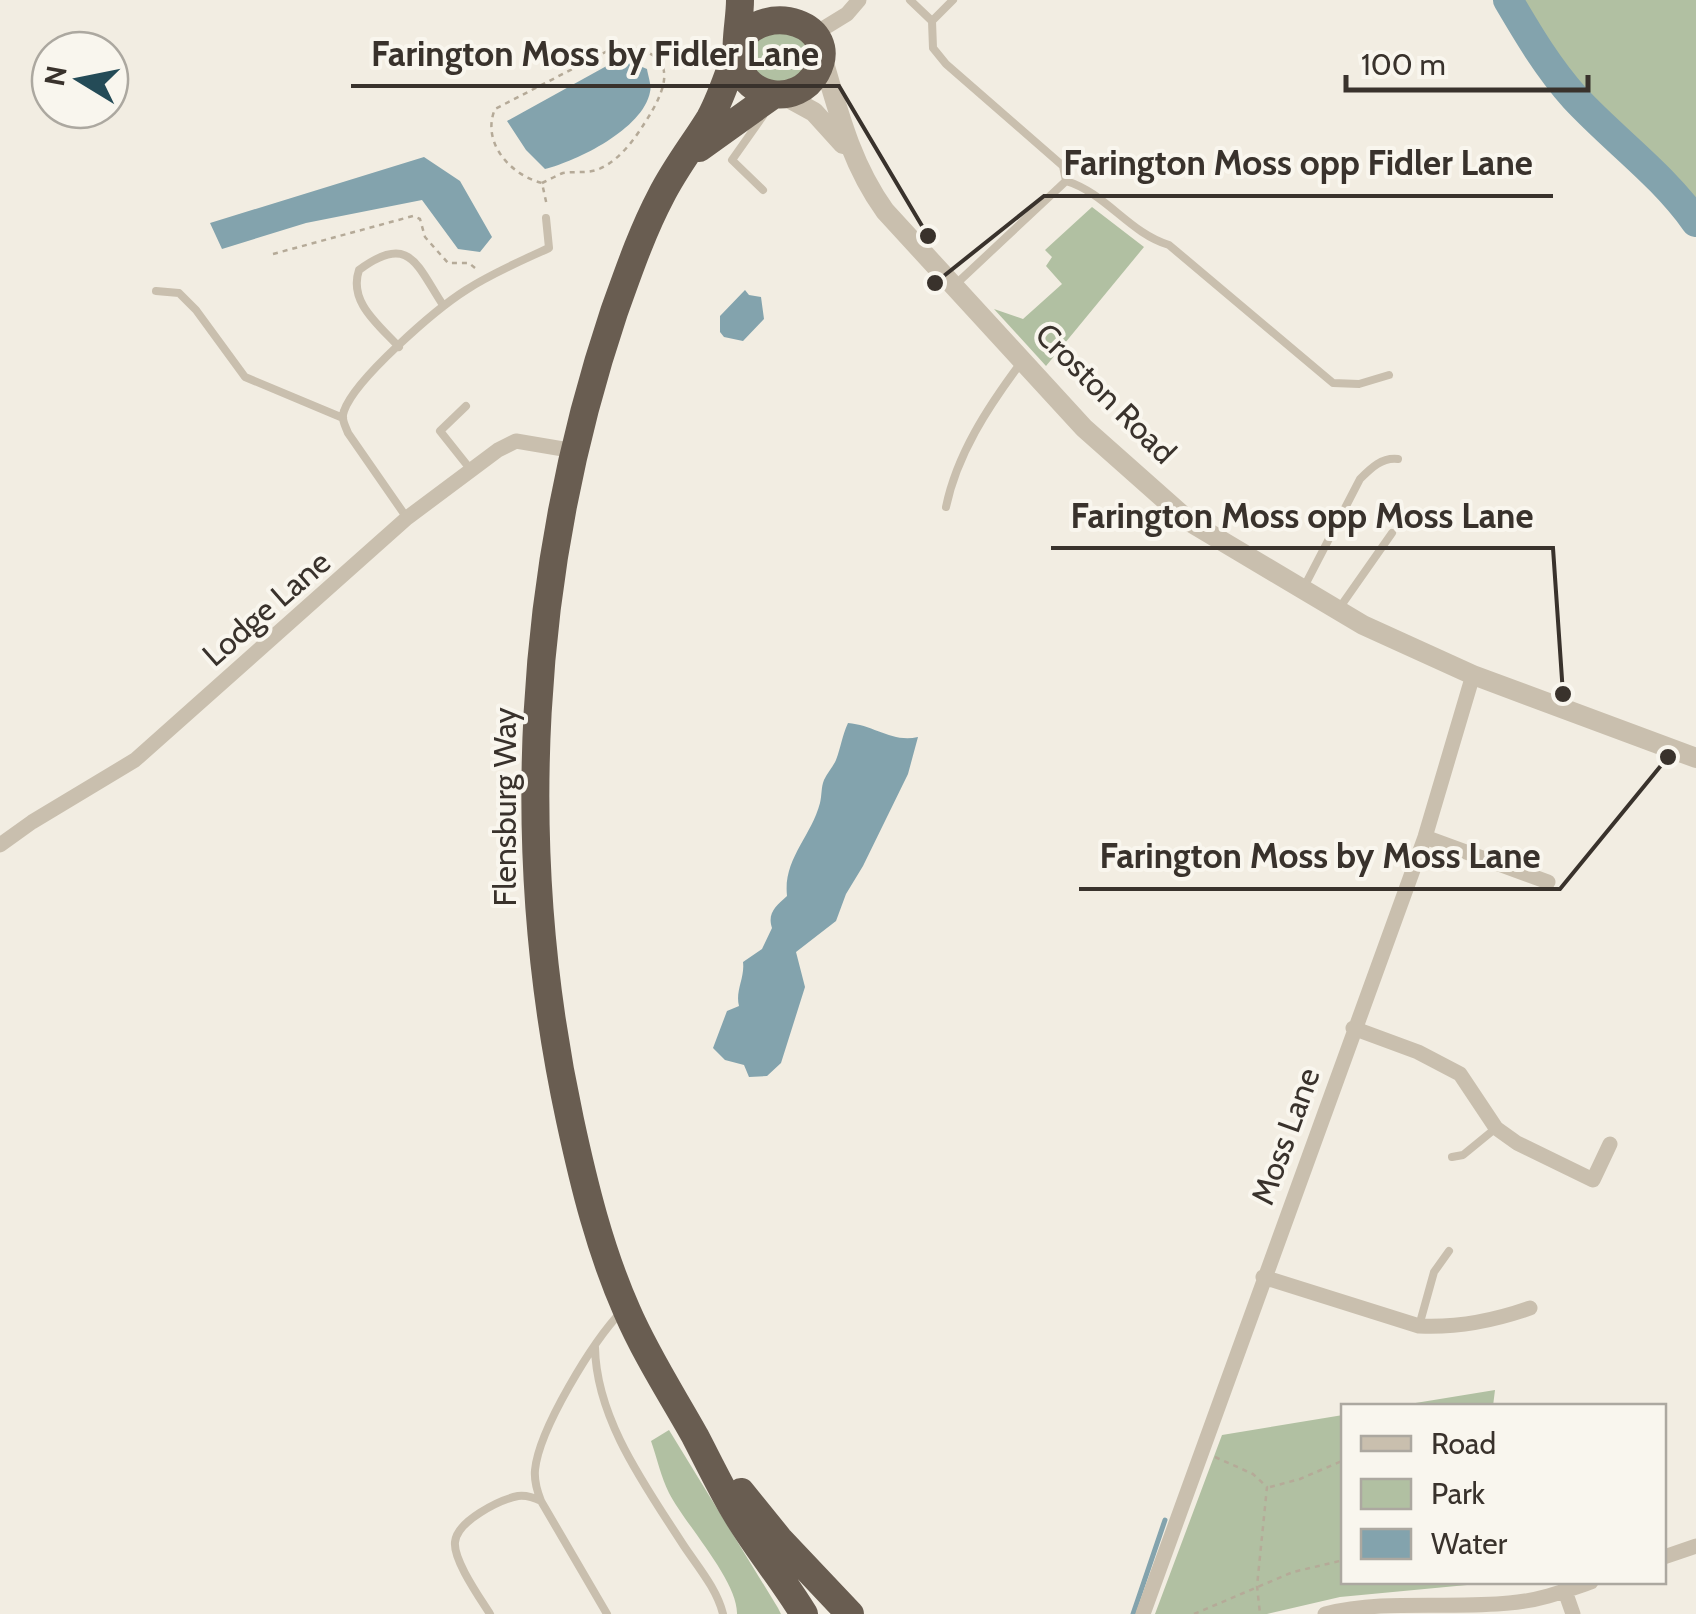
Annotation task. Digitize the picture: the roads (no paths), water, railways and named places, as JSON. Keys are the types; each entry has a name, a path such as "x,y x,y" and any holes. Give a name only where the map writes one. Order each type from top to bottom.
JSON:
{"highway":[{"path":"738,45 751,23 779,11 806,26 819,66 808,84 777,95 749,82 738,63 738,45 740,0"},
{"name":"Flensburg Way","path":"738,45 711,116 673,174 648,222 615,310 574,451 553,561 540,666 535,768 538,880 547,987 562,1085 591,1211 626,1308 654,1368 735,1512 804,1614"},
{"name":"Flensburg Way","path":"673,174 706,142 777,95"},
{"name":"Flensburg Way","path":"693,1432 779,1539 850,1614"}],"street":[{"path":"806,26 848,14 859,0"},
{"name":"Croston Road","path":"806,26 851,154 885,211 1084,428 1190,522 1338,610 1472,675 1696,758"},
{"name":"Croston Road","path":"777,95 814,112 851,154"},
{"name":"Lodge Lane","path":"0,846 32,822 136,760 407,518 498,450 516,441 574,451"},
{"name":"Moss Lane","path":"1142,1614 1425,838 1472,675"},
{"path":"1425,838 1548,882"},
{"path":"1353,1028 1418,1052 1460,1074 1496,1128 1593,1180 1610,1144"},
{"path":"1263,1277 1419,1326 1494,1320 1530,1308"},
{"path":"1666,1556 1696,1546"},
{"path":"1324,1614 1375,1605 1432,1609 1511,1603 1586,1584"},
{"path":"1566,1591 1573,1614"}],"lane":[{"path":"910,0 932,21 933,48 946,64 1062,166 1066,181"},
{"path":"932,21 953,0"},
{"path":"762,190 732,160 777,95"},
{"path":"955,285 1066,181"},
{"path":"1066,181 1087,188 1154,240 1169,245 1333,383 1359,384 1389,375"},
{"path":"342,418 356,391 443,305 470,287 550,248 546,218"},
{"path":"399,347 358,299 354,285 359,270 390,254 406,253 414,259 443,305"},
{"path":"156,291 179,293 245,377 342,418 348,433 407,518"},
{"path":"946,507 952,478 992,402 1022,360"},
{"path":"466,406 440,431 472,471"},
{"path":"1302,589 1360,479 1374,466 1390,458 1398,460"},
{"path":"1338,610 1392,533"},
{"path":"1452,1157 1464,1155 1496,1128"},
{"path":"1419,1326 1434,1272 1449,1251"},
{"path":"607,1614 541,1501 535,1470 569,1387 626,1308"},
{"path":"596,1347 596,1376 614,1425 719,1601 722,1614"},
{"path":"490,1614 456,1554 457,1534 467,1522 512,1498 527,1496 541,1501"}],"water":[{"path":"621,58 647,69 650,90 645,106 607,141 545,169 526,150 507,121"},
{"path":"424,157 460,181 492,237 480,252 458,249 422,200 306,223 222,249 210,223"},
{"path":"745,290 761,297 764,319 743,341 724,337 720,316"},
{"path":"848,723 900,738 918,737 908,774 836,921 796,952 805,987 781,1063 767,1076 749,1077 744,1065 725,1060 713,1048 727,1011 739,1006 743,962 762,949 772,928 772,914 787,896 793,859 816,815 823,783 836,760"}],"waterway":[{"path":"1508,0 1565,87 1668,188 1696,222"},
{"path":"1133,1614 1165,1520"}],"place":[{"name":"Farington Moss by Fidler Lane","path":"928,236"},
{"name":"Farington Moss opp Fidler Lane","path":"935,283"},
{"name":"Farington Moss opp Moss Lane","path":"1563,694"},
{"name":"Farington Moss by Moss Lane","path":"1668,757"}]}
